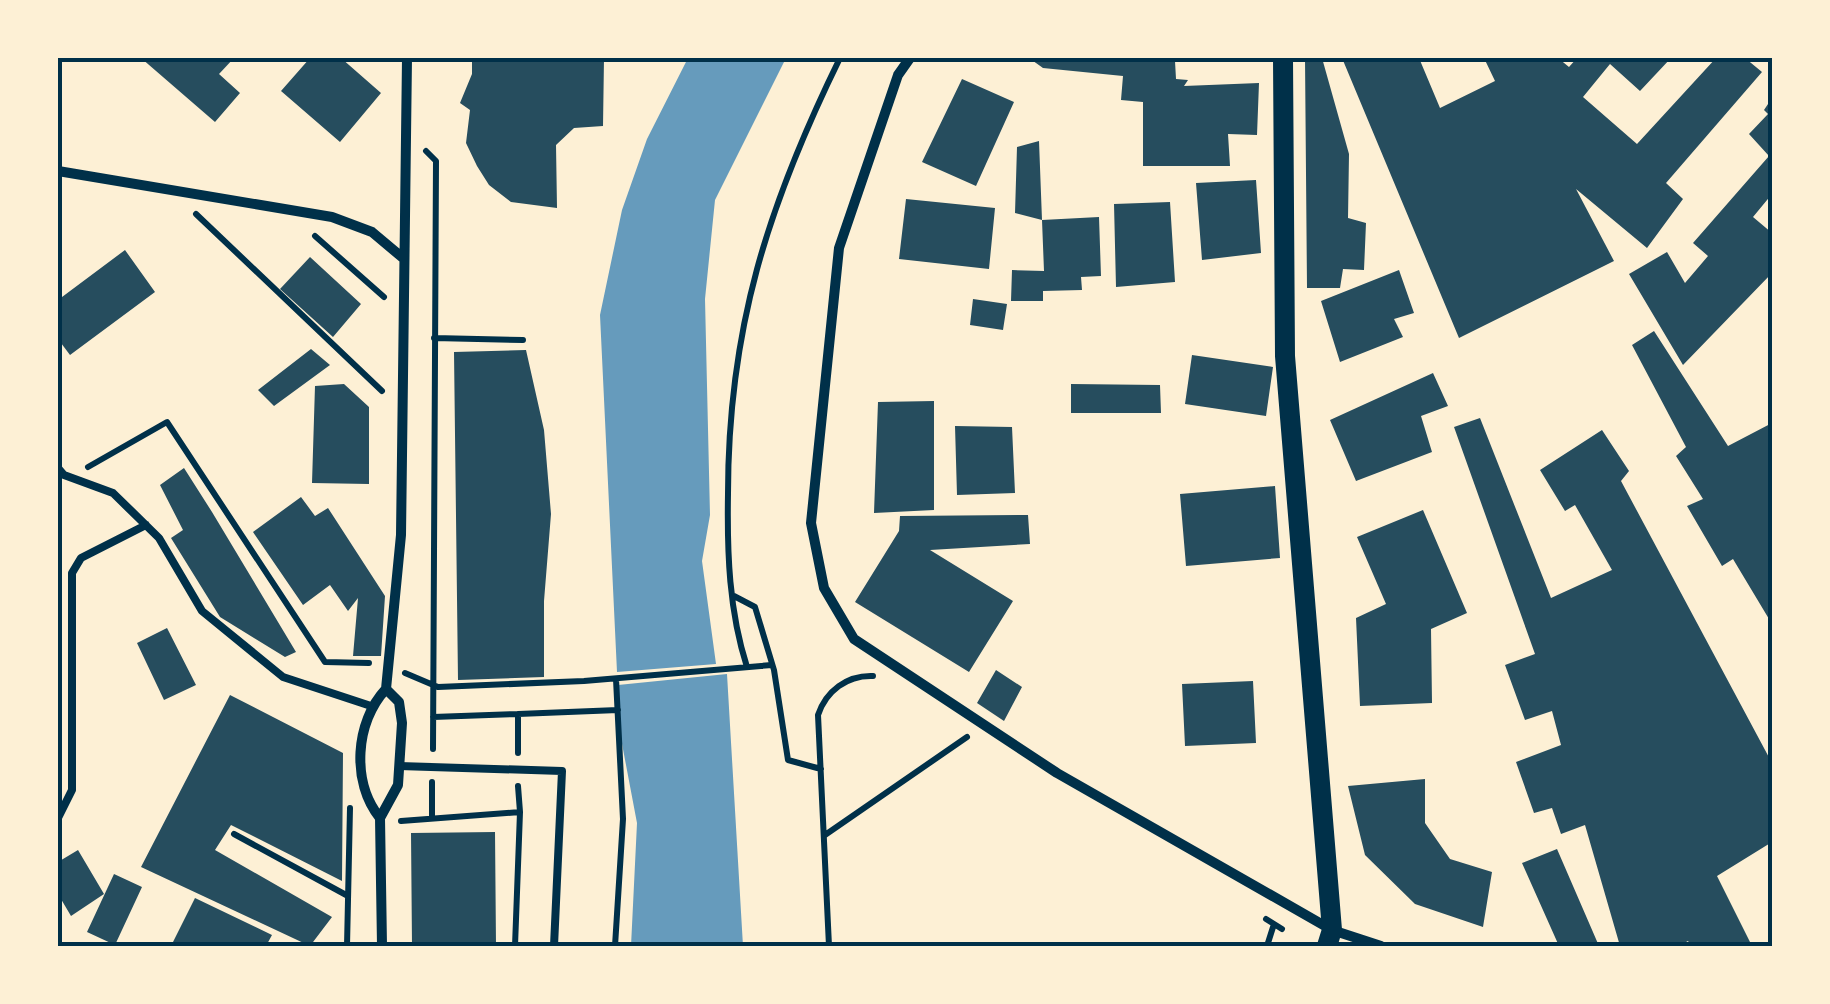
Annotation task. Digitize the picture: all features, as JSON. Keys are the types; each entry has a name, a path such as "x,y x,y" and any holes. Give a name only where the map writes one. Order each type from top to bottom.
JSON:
{"main road":[{"path":"1283,58 1285,356 1329,938"}],"street":[{"path":"382,946 380,820 360,783 364,726 370,706 386,689 401,535 407,58"},
{"path":"910,58 898,75 839,248 811,522 824,588 854,639 1072,782 1329,938 1381,946"},
{"path":"58,171 332,216 372,232 402,258"},
{"path":"380,820 398,785 399,766 400,702 386,689"}],"lane":[{"path":"59,470 114,493 159,538 202,611 283,678 370,706"},
{"path":"58,818 72,778 72,573 81,558 146,525"},
{"path":"399,766 562,770 554,946"}],"path":[{"path":"747,667 736,631 727,562 728,416 746,301 792,154 840,58"},
{"path":"422,146 436,161 432,742"},
{"path":"210,213 191,210 327,344 402,406"},
{"path":"308,232 325,242 402,316"},
{"path":"434,338 523,340"},
{"path":"59,470 87,468 167,422 324,662 388,666 434,686 584,681 772,665"},
{"path":"733,596 755,608 772,665 788,760 820,769"},
{"path":"829,946 820,769 821,706 846,680 872,676 887,681"},
{"path":"615,946 623,819 616,679"},
{"path":"434,717 618,710"},
{"path":"518,714 518,750"},
{"path":"824,836 972,733 956,723"},
{"path":"431,788 432,816"},
{"path":"514,946 518,788"},
{"path":"350,823 520,812"},
{"path":"234,834 348,896"},
{"path":"1267,946 1274,924"}],"water":[{"path":"688,58 786,58 715,200 705,299 710,515 702,561 716,664 617,672 600,315 622,210 647,139"},
{"path":"727,674 743,946 631,946 637,823 619,728 618,685"}],"building":[{"path":"141,58 234,58 219,74 240,93 215,122"},
{"path":"310,58 341,58 381,93 340,142 281,91"},
{"path":"472,58 604,58 603,126 574,128 556,145 557,208 511,202 489,185 477,166 466,143 470,110 460,103 472,74"},
{"path":"1029,58 1188,58 1175,61 1176,79 1188,80 1184,86 1259,83 1257,135 1228,134 1230,166 1143,166 1143,102 1121,100 1123,76 1043,68"},
{"path":"1305,58 1322,58 1349,154 1348,218 1366,223 1364,270 1343,269 1340,288 1307,288"},
{"path":"1342,58 1419,58 1440,108 1495,81 1484,58 1558,58 1569,67 1577,58 1671,58 1640,91 1610,64 1583,97 1637,144 1716,58 1745,58 1762,72 1666,183 1683,199 1647,248 1576,189 1614,261 1459,338"},
{"path":"962,79 1014,102 976,186 922,162"},
{"path":"1772,98 1772,194 1753,217 1772,233 1772,273 1683,365 1629,274 1667,252 1685,283 1708,256 1693,243 1769,156 1749,134 1768,114 1764,110"},
{"path":"1039,141 1042,220 1015,213 1017,147"},
{"path":"1256,180 1261,253 1202,260 1196,183"},
{"path":"906,199 995,208 989,269 899,259"},
{"path":"1170,202 1175,282 1116,287 1114,204"},
{"path":"1099,217 1101,276 1081,277 1082,290 1043,291 1043,301 1011,301 1012,270 1044,271 1042,220"},
{"path":"125,250 155,292 70,355 58,339 58,300"},
{"path":"310,257 361,304 333,337 280,289"},
{"path":"1399,270 1414,313 1394,319 1403,337 1340,362 1321,301"},
{"path":"973,299 1007,304 1003,330 970,325"},
{"path":"1654,331 1728,446 1772,423 1772,624 1733,559 1722,566 1687,506 1703,499 1676,456 1686,447 1632,345"},
{"path":"311,349 330,365 274,406 258,390"},
{"path":"526,350 544,430 551,514 544,601 544,677 458,680 454,352"},
{"path":"1192,355 1273,367 1266,416 1185,404"},
{"path":"1433,373 1448,406 1421,416 1432,452 1356,481 1330,420"},
{"path":"344,384 369,407 369,484 312,483 315,386"},
{"path":"1071,384 1160,385 1161,413 1071,413"},
{"path":"934,401 934,510 874,513 878,402"},
{"path":"1480,418 1551,598 1612,570 1575,505 1565,511 1540,470 1602,430 1629,471 1621,481 1772,763 1772,842 1717,876 1752,946 1691,946 1688,941 1678,946 1620,946 1585,825 1561,834 1552,808 1534,813 1516,762 1561,745 1552,711 1525,720 1505,665 1535,654 1454,427"},
{"path":"955,426 1012,427 1015,493 957,495"},
{"path":"184,468 296,652 285,657 220,617 171,538 183,530 160,485"},
{"path":"1275,486 1280,558 1186,566 1180,494"},
{"path":"301,497 315,516 328,508 385,596 381,656 353,656 358,598 348,611 330,585 303,605 253,532"},
{"path":"1423,510 1467,613 1431,629 1432,703 1360,706 1356,618 1386,604 1357,537"},
{"path":"1028,515 1030,544 930,550 1013,601 969,672 855,602 899,531 900,516"},
{"path":"167,628 196,685 164,700 137,643"},
{"path":"996,670 1022,687 1004,721 977,703"},
{"path":"1253,681 1256,743 1185,746 1182,684"},
{"path":"230,695 343,753 342,881 231,825 215,850 332,917 310,946 141,867"},
{"path":"1425,779 1425,823 1450,859 1492,872 1483,927 1415,904 1365,855 1348,786"},
{"path":"495,832 496,946 412,946 411,833"},
{"path":"1557,849 1599,946 1559,946 1522,863"},
{"path":"78,850 104,894 71,916 58,894 58,862"},
{"path":"114,874 142,887 115,945 87,932"},
{"path":"195,898 272,935 266,946 171,946"}]}
